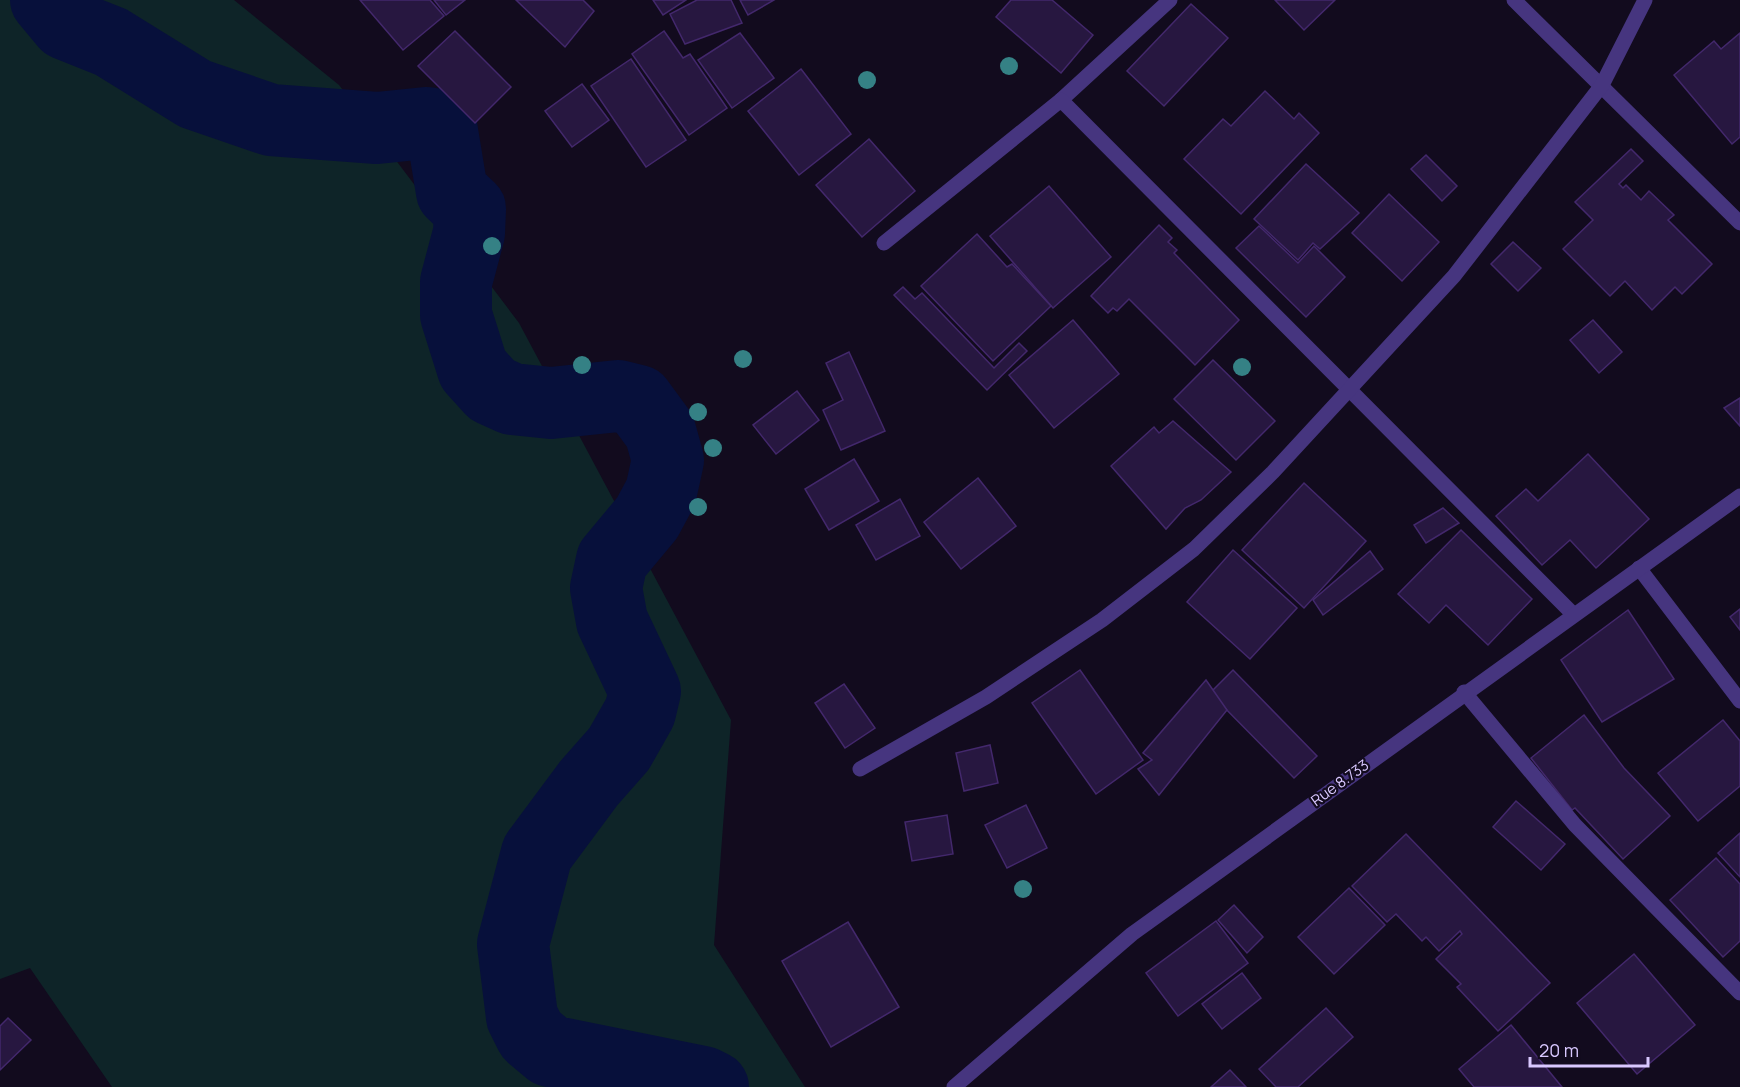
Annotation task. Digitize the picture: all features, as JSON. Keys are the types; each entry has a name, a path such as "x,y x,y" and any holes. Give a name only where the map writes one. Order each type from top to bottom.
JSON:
{"street":[{"path":"884,243 1061,100 1170,0"},
{"path":"1514,0 1740,223"},
{"path":"860,769 987,697 1102,620 1194,549 1272,472 1454,276 1602,85 1645,0"},
{"path":"1061,100 1573,614"},
{"name":"Rue 8.733","path":"954,1087 1132,934 1464,692 1740,496"},
{"path":"1639,568 1740,701"},
{"path":"1464,692 1575,825 1740,993"}],"green space":[{"path":"0,0 234,0 339,85 519,323 731,720 714,945 805,1087 112,1087 30,968 0,979"}],"building":[{"path":"360,0 430,0 444,16 403,50"},
{"path":"434,0 465,0 446,15"},
{"path":"516,0 583,0 594,11 565,47"},
{"path":"653,0 686,0 663,15"},
{"path":"697,0 731,0 742,23 685,44 670,14"},
{"path":"740,0 774,0 748,15"},
{"path":"1011,0 1052,0 1093,35 1061,73 996,17"},
{"path":"1275,0 1335,0 1304,30"},
{"path":"1191,4 1228,38 1164,106 1127,71"},
{"path":"455,31 511,87 475,123 418,66"},
{"path":"664,31 683,58 690,54 727,108 689,135 632,54"},
{"path":"740,33 774,78 732,108 698,60"},
{"path":"1740,33 1740,137 1732,144 1674,75 1714,41 1721,49"},
{"path":"631,59 686,140 646,167 591,86"},
{"path":"801,69 851,134 799,175 748,111"},
{"path":"582,84 609,120 572,147 545,111"},
{"path":"1265,91 1294,119 1299,113 1319,133 1241,214 1184,159 1223,119 1231,126"},
{"path":"869,139 915,191 862,237 816,185"},
{"path":"1631,149 1643,161 1619,184 1623,188 1626,185 1641,200 1649,191 1674,215 1668,220 1712,264 1682,294 1675,287 1652,310 1625,281 1610,296 1563,249 1593,220 1575,202"},
{"path":"1426,155 1457,186 1442,201 1411,169"},
{"path":"1306,164 1359,213 1320,249 1313,243 1298,260 1254,219"},
{"path":"1049,186 1111,257 1053,308 990,236"},
{"path":"1389,194 1439,242 1402,281 1352,233"},
{"path":"1159,225 1172,238 1168,242 1177,250 1174,253 1239,320 1195,365 1129,299 1117,311 1113,308 1108,313 1091,296"},
{"path":"1259,226 1298,263 1314,246 1345,277 1306,317 1236,248"},
{"path":"977,234 1007,267 1012,264 1051,306 993,361 921,286"},
{"path":"1513,242 1541,268 1518,291 1491,264"},
{"path":"903,287 915,299 922,293 994,368 1019,343 1027,351 987,390 894,295"},
{"path":"1073,320 1119,374 1054,428 1009,375"},
{"path":"1593,320 1622,352 1599,373 1570,340"},
{"path":"849,352 885,431 841,450 823,410 843,400 826,363"},
{"path":"1213,360 1275,421 1236,460 1174,399"},
{"path":"797,391 819,420 776,454 753,425"},
{"path":"1740,398 1740,426 1724,408"},
{"path":"1173,421 1231,472 1201,500 1185,508 1166,529 1111,466 1154,427 1159,433"},
{"path":"1588,454 1649,519 1596,568 1570,540 1542,565 1496,516 1526,489 1538,501"},
{"path":"854,459 879,501 829,530 805,489"},
{"path":"978,478 1016,526 961,569 924,522"},
{"path":"1304,483 1366,541 1304,608 1242,550"},
{"path":"900,499 920,536 876,560 856,525"},
{"path":"1443,508 1459,523 1426,543 1414,525"},
{"path":"1461,530 1532,599 1488,645 1446,605 1429,623 1398,594"},
{"path":"1233,550 1297,608 1250,659 1187,602"},
{"path":"1370,551 1383,569 1323,615 1313,600"},
{"path":"1740,609 1740,630 1730,617"},
{"path":"1628,610 1674,679 1602,722 1561,660"},
{"path":"1080,670 1143,760 1096,794 1032,703"},
{"path":"1233,670 1317,756 1294,778 1210,693"},
{"path":"1206,680 1227,710 1159,795 1138,769 1152,760 1143,753"},
{"path":"844,684 875,728 845,748 815,703"},
{"path":"1584,715 1624,768 1670,816 1623,859 1575,808 1572,810 1531,758"},
{"path":"1723,720 1740,741 1740,786 1698,821 1658,773"},
{"path":"990,745 998,783 964,791 956,753"},
{"path":"1516,801 1565,844 1541,870 1493,827"},
{"path":"1026,805 1047,848 1007,868 985,825"},
{"path":"947,815 953,854 912,861 905,822"},
{"path":"1740,833 1740,877 1718,853"},
{"path":"1406,834 1550,983 1498,1031 1457,987 1461,984 1436,959 1462,934 1460,931 1439,951 1426,937 1422,941 1396,914 1387,922 1352,886"},
{"path":"1716,858 1740,884 1740,941 1723,957 1670,900"},
{"path":"1349,888 1385,925 1334,974 1298,937"},
{"path":"1234,905 1263,937 1247,953 1218,920"},
{"path":"1216,921 1248,963 1178,1016 1146,973"},
{"path":"848,922 899,1007 831,1047 782,961"},
{"path":"1634,954 1695,1025 1637,1074 1577,1003"},
{"path":"1242,973 1261,998 1222,1029 1202,1004"},
{"path":"1326,1008 1353,1037 1298,1087 1276,1087 1259,1069"},
{"path":"8,1018 31,1040 0,1070 0,1026"},
{"path":"1511,1025 1562,1087 1474,1087 1459,1069"},
{"path":"1230,1070 1246,1087 1211,1087"}],"waterway":[{"path":"46,0 66,24 111,42 195,94 271,120 377,128 426,123 441,125 452,192 470,209 469,233 456,282 456,315 473,369 492,390 512,399 551,403 618,396 638,401 660,431 668,460 661,492 647,518 612,560 606,588 612,621 645,691 640,712 619,749 589,783 537,853 513,944 522,1017 531,1035 550,1051 703,1082 713,1087"}]}
